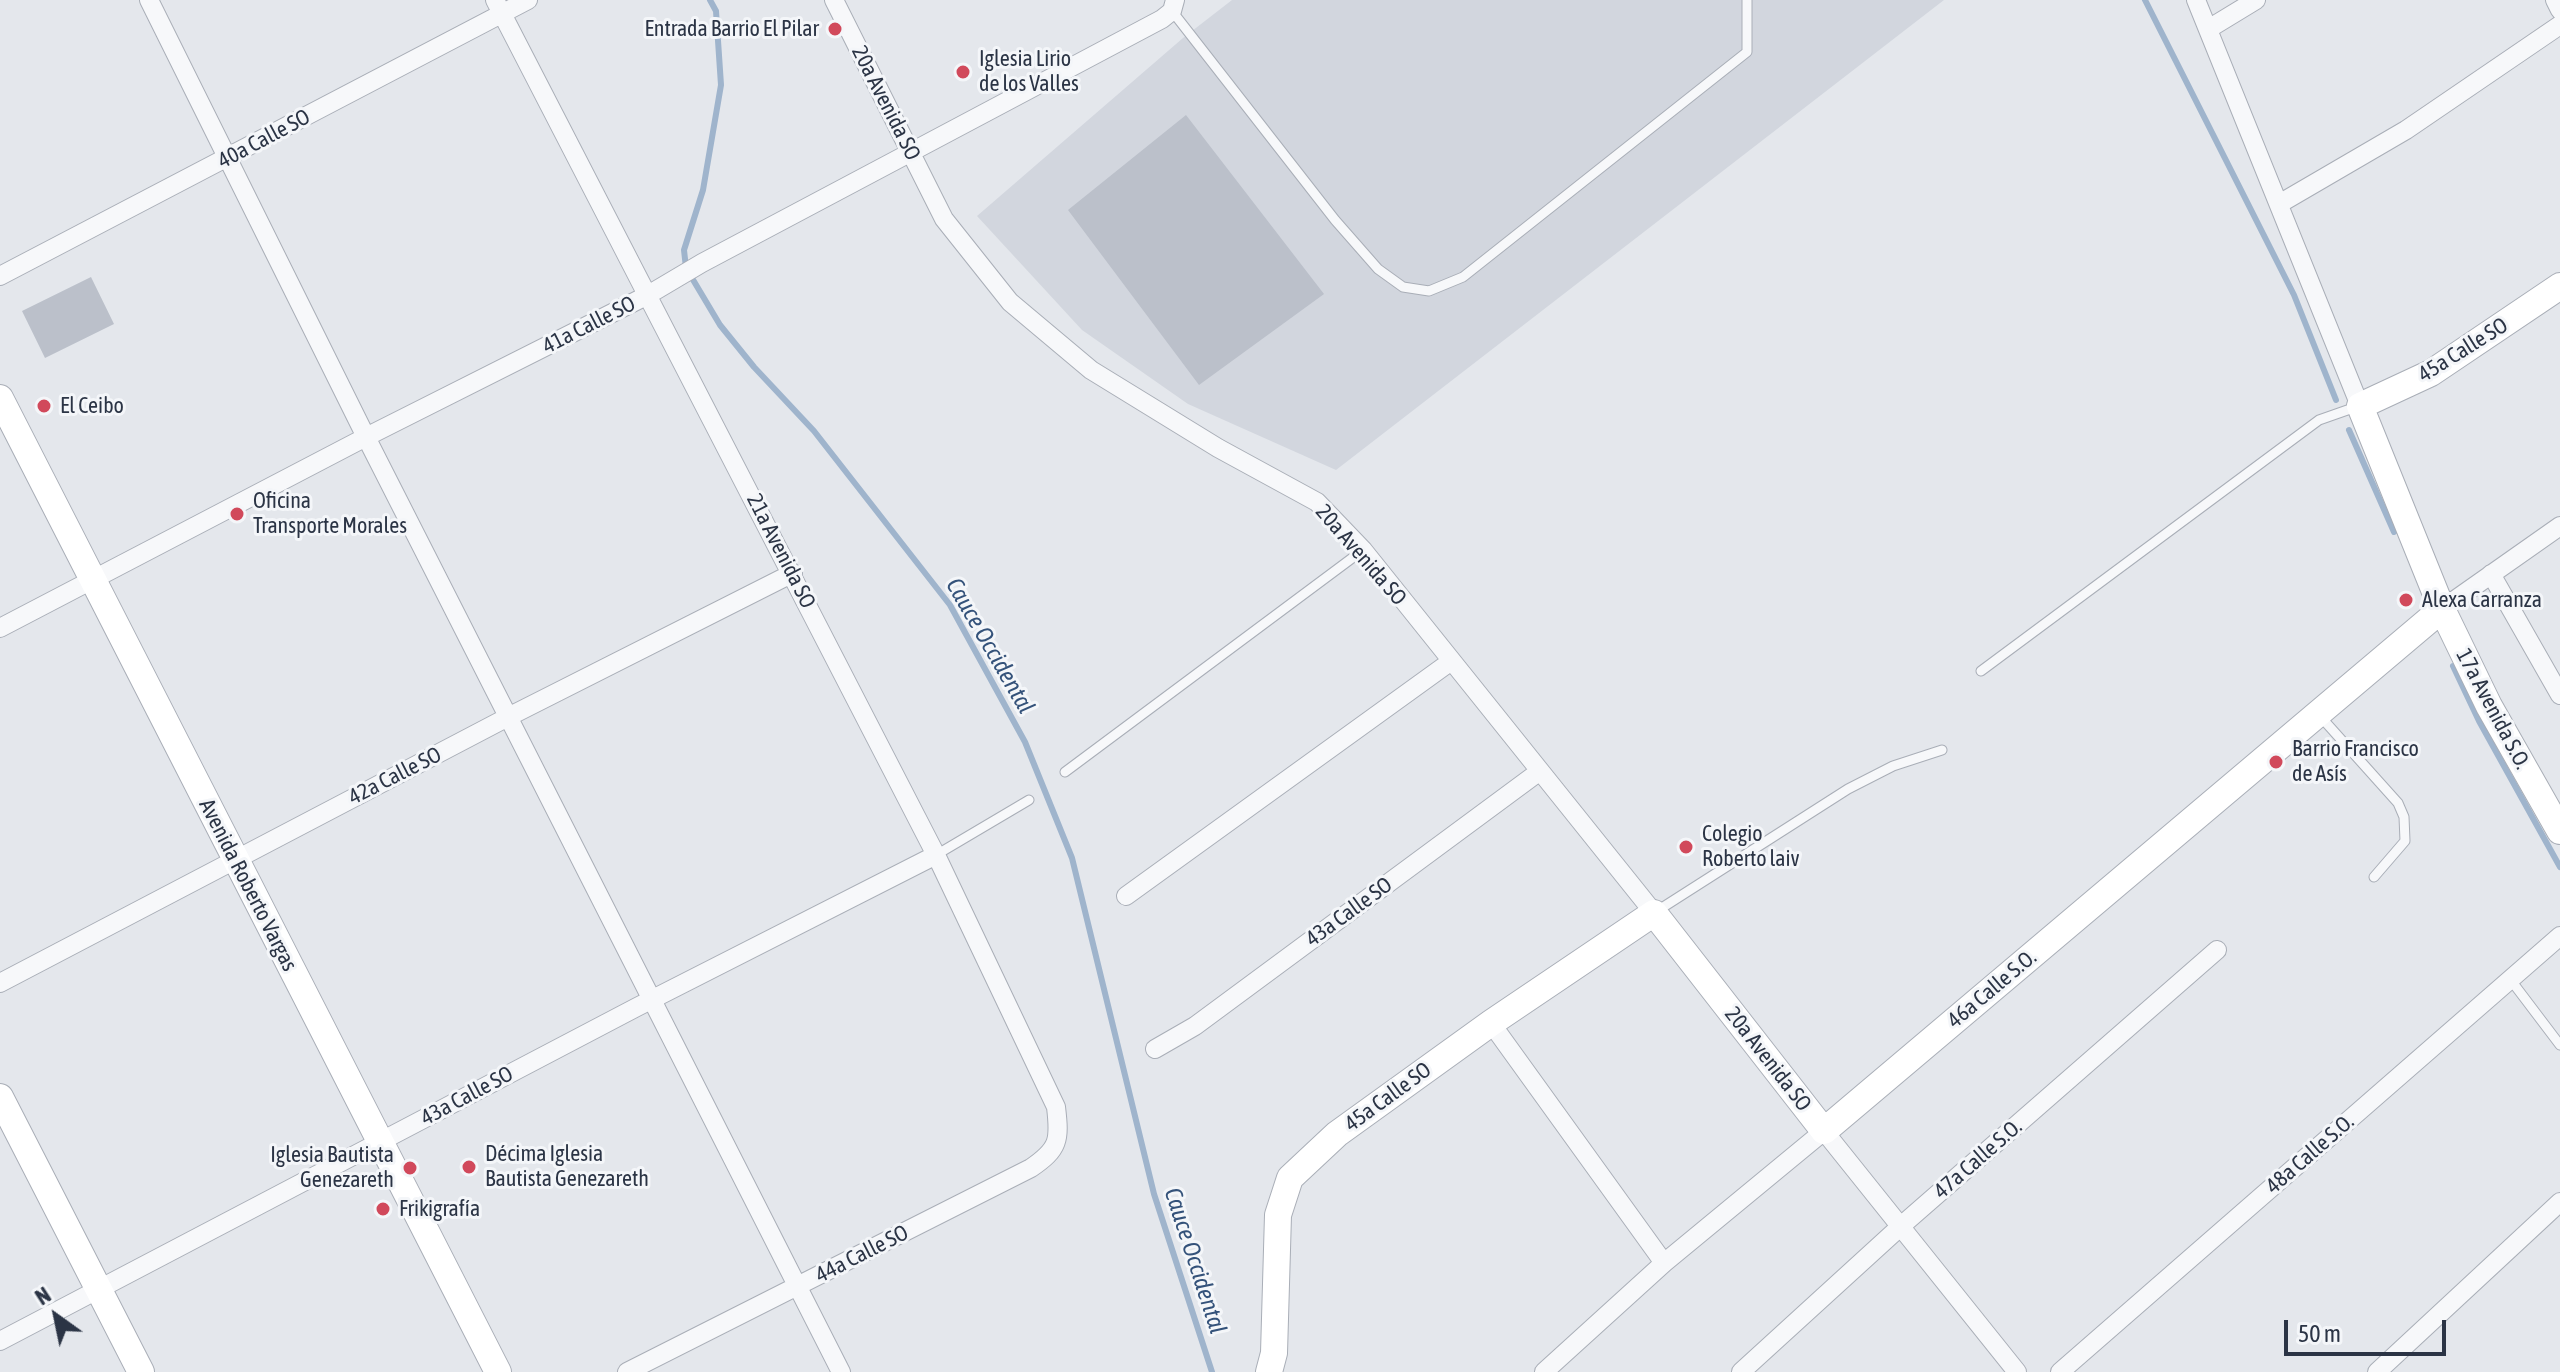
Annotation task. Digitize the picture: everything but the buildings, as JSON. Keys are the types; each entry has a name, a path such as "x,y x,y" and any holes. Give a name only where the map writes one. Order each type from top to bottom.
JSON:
{"street":[{"path":"149,0 366,437 841,1372"},
{"name":"40a Calle SO","path":"0,276 229,157 499,7 528,0"},
{"name":"20a Avenida SO","path":"834,0 944,219 1010,302 1091,370 1218,448 1317,502 1363,550 1824,1131"},
{"path":"2196,0 2210,28 2360,406"},
{"path":"2210,28 2256,0"},
{"path":"2555,0 2560,10"},
{"name":"41a Calle SO","path":"0,628 366,437 648,295 702,263 1162,19 1174,5"},
{"name":"21a Avenida SO","path":"499,7 936,855 1056,1107"},
{"path":"2279,204 2406,130 2560,25"},
{"name":"45a Calle SO","path":"2360,406 2431,373 2560,286"},
{"name":"Avenida Roberto Vargas","path":"0,398 498,1372"},
{"name":"17a Avenida S.O.","path":"2360,406 2442,609 2489,706 2560,831"},
{"path":"2442,609 2560,526"},
{"name":"42a Calle SO","path":"0,983 508,717 793,573"},
{"path":"2491,574 2560,695"},
{"name":"46a Calle S.O.","path":"1544,1372 1664,1263 2442,609"},
{"path":"1126,896 1450,662"},
{"name":"43a Calle SO","path":"1155,1049 1195,1026 1540,771"},
{"name":"43a Calle SO","path":"0,1341 936,855"},
{"name":"45a Calle SO","path":"1269,1372 1274,1353 1278,1215 1290,1178 1337,1134 1491,1023 1654,913"},
{"name":"48a Calle S.O.","path":"2060,1372 2560,936"},
{"name":"47a Calle S.O.","path":"1741,1372 1901,1226 2217,950"},
{"path":"1491,1023 1664,1263"},
{"path":"0,1097 141,1372"},
{"name":"44a Calle SO","path":"627,1372 1018,1175 1052,1154 1059,1134 1056,1107"},
{"path":"1824,1131 2017,1372"},
{"path":"2377,1372 2560,1202"}],"lane":[{"path":"1174,5 1335,220 1378,269 1403,287 1429,291 1463,277 1747,52 1747,0"},
{"path":"1981,671 2319,420 2360,406"},
{"path":"1065,772 1363,550"},
{"path":"2318,713 2398,803 2404,817 2405,841 2374,877"},
{"path":"1654,913 1848,789 1893,766 1942,750"},
{"path":"936,855 1029,800"},
{"path":"2510,979 2560,1045"}],"shaded area":[{"path":"1232,0 1944,0 1336,470 1188,404 1082,330 977,216 1183,38"}],"waterway":[{"name":"Cauce Occidental","path":"710,0 716,11 721,85 703,190 684,250 686,268 720,325 754,367 814,431 950,605 1025,742 1072,858 1154,1194 1212,1372"},
{"path":"2145,0 2294,295 2336,400"},
{"path":"2349,430 2394,532"},
{"path":"2453,666 2479,721 2560,867"}],"place":[{"name":"Entrada Barrio El Pilar","path":"835,29"},
{"name":"Iglesia Lirio de los Valles","path":"963,72"},
{"name":"El Ceibo","path":"44,406"},
{"name":"Oficina Transporte Morales","path":"237,514"},
{"name":"Alexa Carranza","path":"2406,600"},
{"name":"Barrio Francisco de Asís","path":"2276,762"},
{"name":"Colegio Roberto laiv","path":"1686,847"},
{"name":"Décima Iglesia Bautista Genezareth","path":"469,1167"},
{"name":"Iglesia Bautista Genezareth","path":"410,1168"},
{"name":"Frikigrafía","path":"383,1209"}]}
